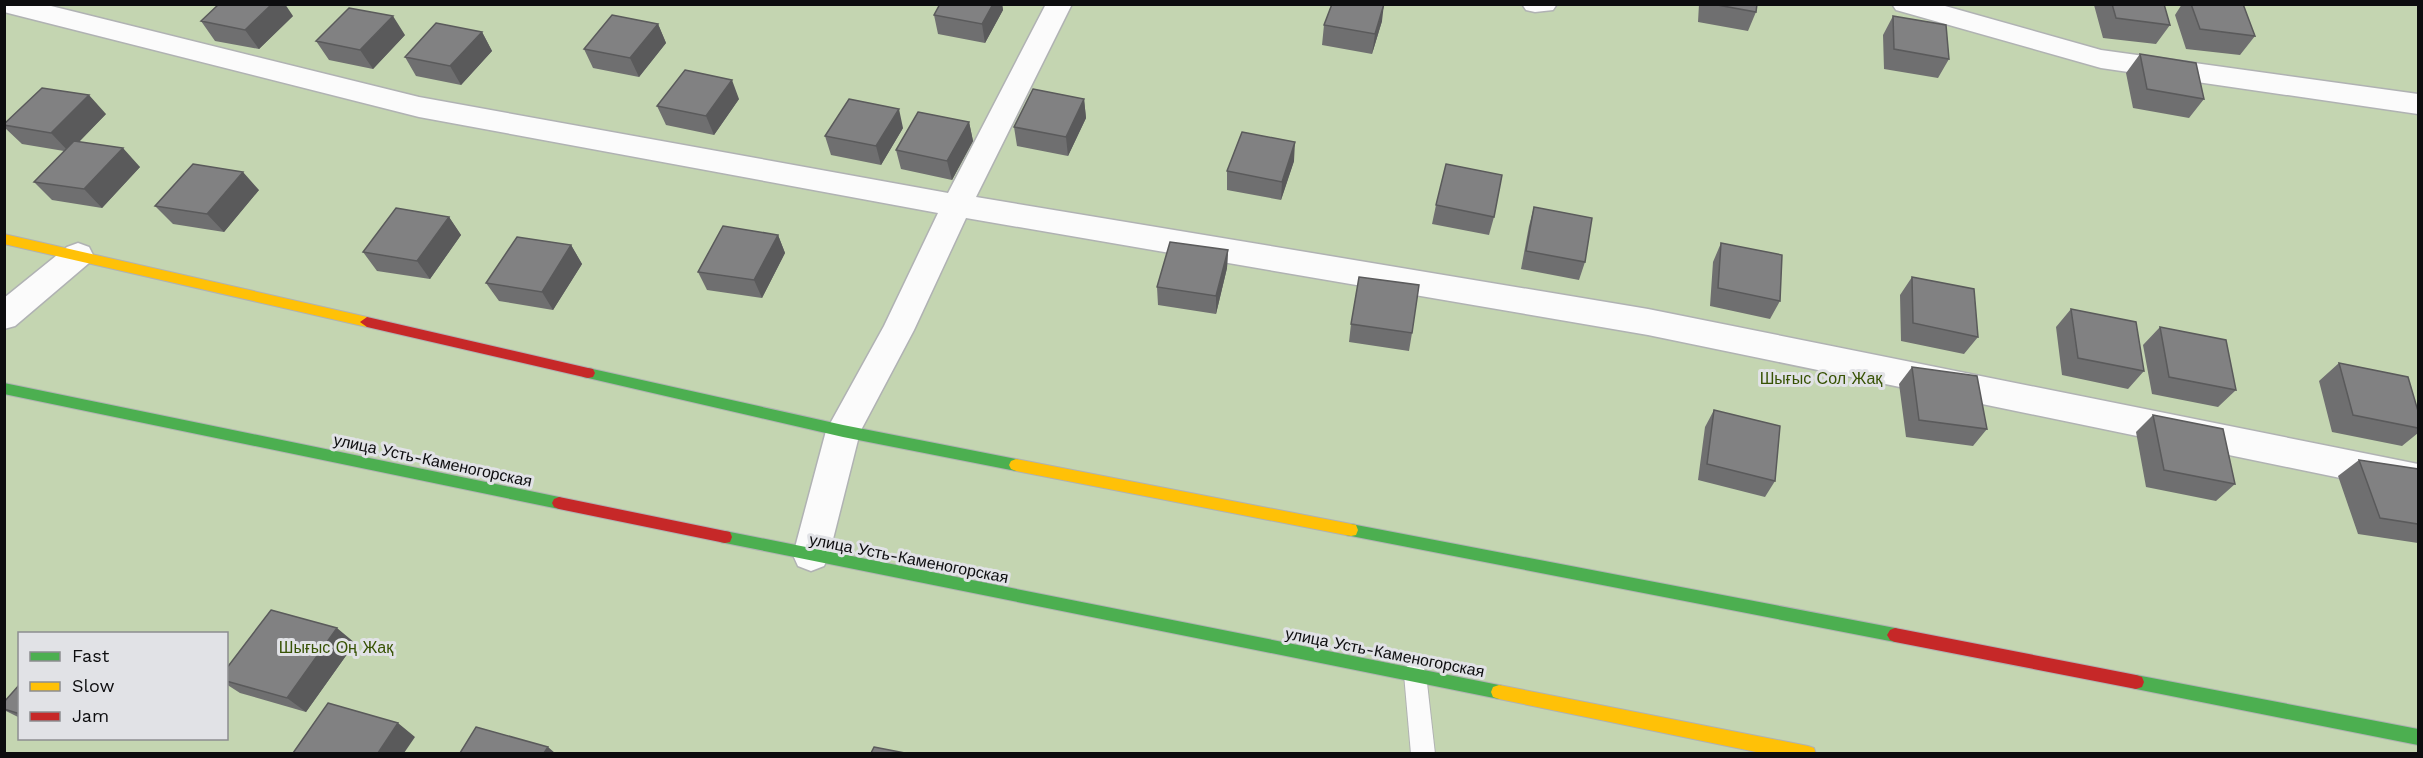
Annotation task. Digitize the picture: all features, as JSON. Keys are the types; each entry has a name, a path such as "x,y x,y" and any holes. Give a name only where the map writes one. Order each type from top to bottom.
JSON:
{"street":[{"path":"7,4 418,108 957,205 1647,322 2418,479"},
{"path":"811,555 843,431 898,330 957,205 1059,4"},
{"path":"1535,4 1544,4"},
{"path":"1905,4 2101,59 2418,104"},
{"path":"4,239 843,431 2418,737"},
{"path":"4,317 78,255"},
{"name":"улица Усть-Каменогорская","path":"4,388 811,555 1808,753"}],"lane":[{"path":"1415,674 1423,753"}],"green space":[{"name":"Шығыс Сол Жақ","path":"4,5 2418,5 2418,753 5,753"}],"building":[{"path":"219,4 272,4 245,30 201,21"},
{"path":"940,4 993,4 982,24 934,15"},
{"path":"1332,4 1384,4 1375,34 1324,25"},
{"path":"1712,4 1757,4 1756,12"},
{"path":"2112,4 2164,4 2170,25 2116,18"},
{"path":"2191,4 2243,4 2255,36 2200,29"},
{"path":"349,8 393,16 360,50 316,41"},
{"path":"612,15 658,24 630,58 584,49"},
{"path":"1893,16 1946,25 1949,59 1894,49"},
{"path":"436,23 482,32 450,66 405,57"},
{"path":"2140,54 2196,63 2204,99 2147,89"},
{"path":"685,70 732,80 706,116 657,106"},
{"path":"42,88 89,95 51,133 4,125 4,124"},
{"path":"1033,89 1084,99 1066,137 1014,127"},
{"path":"849,99 899,109 876,146 825,136"},
{"path":"918,112 969,122 947,161 896,150"},
{"path":"1242,132 1295,142 1282,182 1227,171"},
{"path":"74,141 123,148 84,189 34,182"},
{"path":"193,164 243,172 207,214 155,206"},
{"path":"1446,164 1502,175 1494,217 1436,205"},
{"path":"1534,207 1592,218 1585,262 1526,251"},
{"path":"396,208 449,217 417,261 363,252"},
{"path":"723,226 778,235 754,280 698,272"},
{"path":"517,237 571,245 542,292 486,283"},
{"path":"1170,242 1228,250 1216,296 1157,287"},
{"path":"1721,243 1782,255 1780,301 1718,288"},
{"path":"1359,277 1419,285 1412,333 1351,324"},
{"path":"1912,277 1974,289 1978,337 1913,323"},
{"path":"2071,309 2136,322 2144,371 2078,358"},
{"path":"2160,327 2226,340 2236,390 2169,377"},
{"path":"2339,363 2408,377 2418,411 2418,428 2353,415"},
{"path":"1912,367 1977,376 1987,429 1919,420"},
{"path":"1714,410 1780,426 1775,481 1707,464"},
{"path":"2153,415 2223,429 2235,484 2164,470"},
{"path":"2359,460 2418,469 2418,524 2380,518"},
{"path":"271,610 337,628 287,698 228,682 228,666"},
{"path":"18,686 18,713 4,709 4,702"},
{"path":"328,703 398,723 378,753 293,753"},
{"path":"476,727 548,747 544,753 460,753"},
{"path":"874,747 905,753 871,753"}],"traffic: fast":[{"path":"588,373 843,431 1016,465"},
{"path":"4,388 559,503"},
{"path":"1351,530 1895,635"},
{"path":"725,537 1499,692"},
{"path":"2136,682 2418,737"}],"traffic: slow":[{"path":"4,239 367,322"},
{"path":"1016,465 1351,530"},
{"path":"1499,692 1808,754"}],"traffic: jam":[{"path":"367,322 588,373"},
{"path":"559,503 725,537"},
{"path":"1895,635 2136,682"}],"park label":[{"name":"Шығыс Оң Жақ","path":"336,647"}]}
